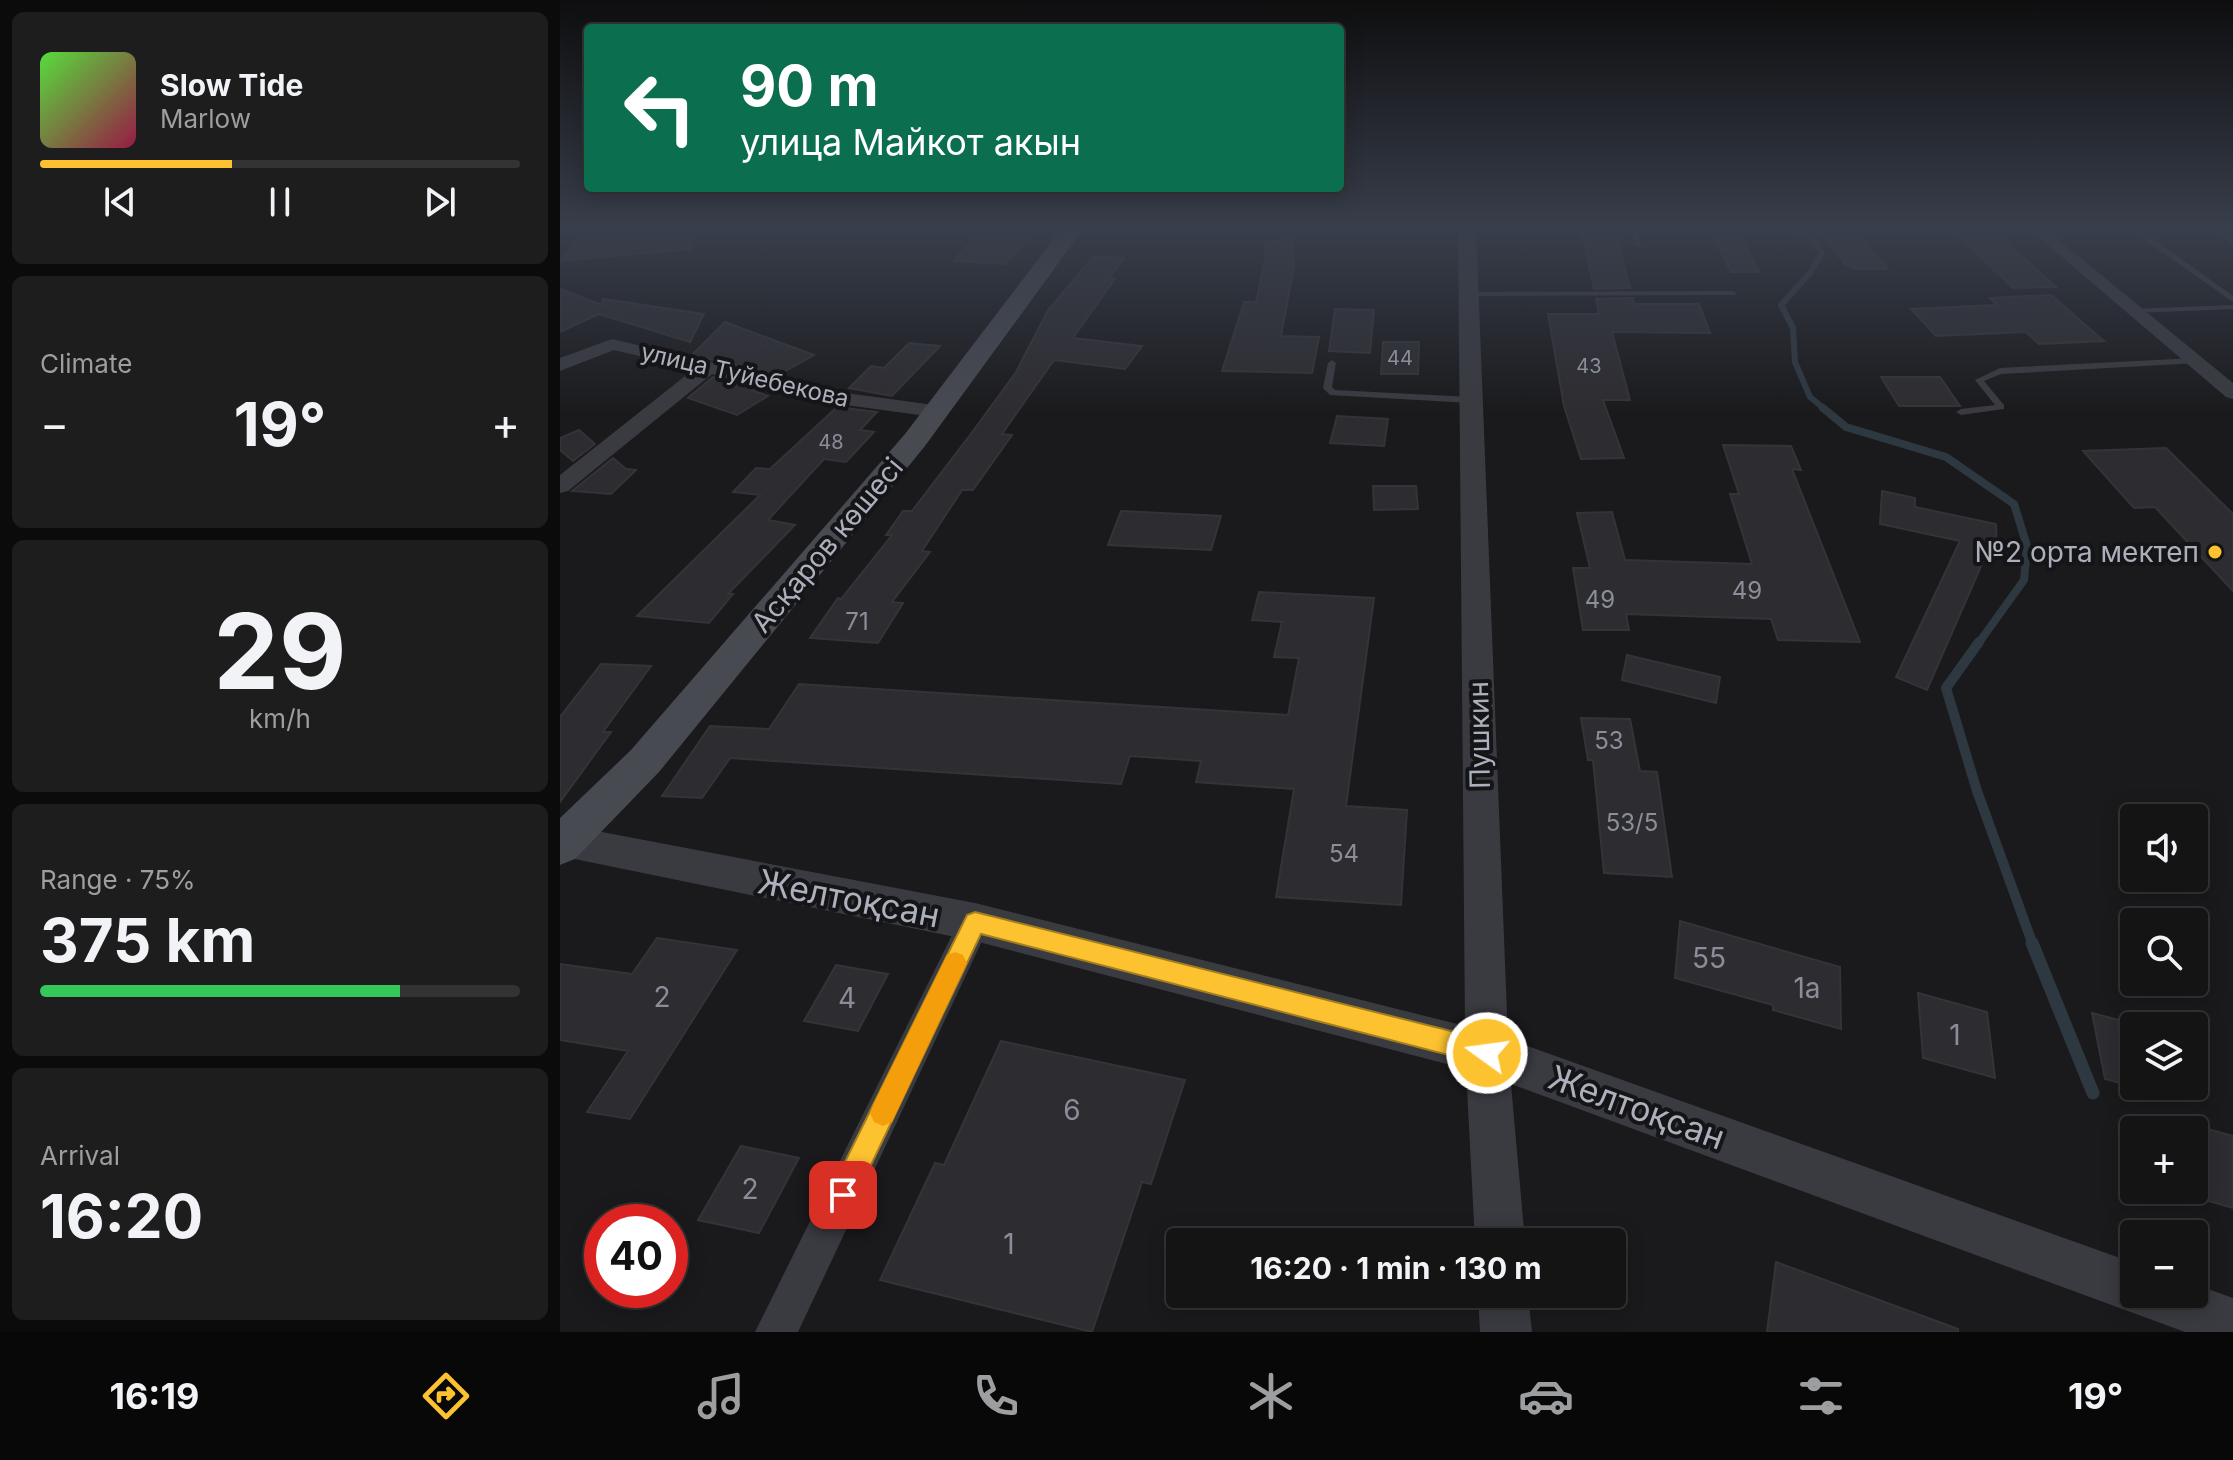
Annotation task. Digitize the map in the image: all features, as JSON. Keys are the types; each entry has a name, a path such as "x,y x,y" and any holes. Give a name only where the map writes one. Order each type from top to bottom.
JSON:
{"main road":[{"name":"Асқаров көшесі","path":"562,842 645,761 915,440 1026,290"}],"street":[{"name":"Пушкин","path":"1469,290 1487,1053 1499,1228"},
{"path":"2109,290 2233,393"},
{"name":"улица Туйебекова","path":"560,365 612,344 831,397 934,411"},
{"path":"560,486 709,367"},
{"name":"Желтоқсан","path":"562,842 975,922 1487,1053 2120,1283"},
{"path":"776,1332 975,922"},
{"path":"1504,1308 1506,1332"},
{"path":"2189,1308 2233,1324"}],"lane":[{"path":"1469,294 1732,293"},
{"path":"2134,311 2233,307"},
{"path":"1961,412 2001,407 1979,380 2000,371 2195,361"},
{"path":"1332,363 1327,388 1345,397 1471,400"}],"building":[{"path":"560,290 602,305 603,299 704,314 690,342 599,314 560,332"},
{"path":"1065,290 1107,290 1073,338 1142,346 1125,369 1054,360 1002,434 1012,435 973,490 962,490 922,551 930,552 892,602 903,603 878,643 810,638 838,598 841,599 892,535 886,535 903,511 912,511 1016,372 1048,310"},
{"path":"1258,290 1290,290 1281,336 1319,337 1312,373 1222,371 1244,302 1256,302"},
{"path":"2051,295 2104,341 2039,344 2026,332 1936,336 1911,309 1997,305 1990,298"},
{"path":"1633,298 1634,304 1699,304 1710,333 1612,332 1630,400 1603,400 1624,458 1581,459 1564,406 1548,314 1599,314 1596,299"},
{"path":"1335,309 1374,310 1370,353 1329,351"},
{"path":"725,322 814,355 778,375 692,355"},
{"path":"1383,342 1419,342 1418,374 1381,374"},
{"path":"909,343 940,346 892,396 849,388 871,366 884,368"},
{"path":"713,377 756,388 751,390 768,396 737,415 688,398"},
{"path":"1881,377 1940,377 1960,406 1899,406"},
{"path":"837,407 877,412 860,430 874,432 846,462 824,459 768,520 795,525 728,594 733,594 709,623 637,616 760,495 733,492 756,468 770,469"},
{"path":"1337,416 1388,419 1384,446 1330,443"},
{"path":"579,430 595,444 573,461 560,450 560,438"},
{"path":"1723,445 1791,446 1801,470 1792,469 1860,642 1778,640 1771,619 1626,614 1629,630 1583,630 1573,568 1590,568 1577,513 1612,512 1625,560 1752,564 1730,494 1739,494"},
{"name":"№2 орта мектеп","path":"2166,448 2233,514 2233,591 2155,507 2134,508 2083,451"},
{"path":"613,458 626,469 636,470 611,494 572,491"},
{"path":"1373,486 1416,486 1418,509 1374,510"},
{"path":"1882,491 1915,498 1915,507 1996,524 1997,549 1989,548 1927,690 1896,677 1960,541 1880,524"},
{"path":"1121,511 1221,516 1211,550 1108,545"},
{"path":"1259,592 1374,598 1346,806 1407,810 1401,905 1276,897 1294,789 1196,782 1201,761 1130,756 1121,784 730,758 702,798 662,796 710,726 769,729 799,684 1288,715 1299,658 1274,657 1282,622 1252,620"},
{"path":"1627,655 1720,677 1716,703 1622,680"},
{"path":"601,664 651,666 603,732 611,732 560,802 560,717"},
{"path":"1581,718 1630,719 1640,771 1657,772 1672,877 1604,873 1593,760 1588,760"},
{"path":"1680,921 1840,967 1841,1029 1773,1010 1773,1005 1675,978"},
{"path":"657,938 737,950 630,1119 587,1112 628,1051 560,1040 560,964 632,974"},
{"path":"836,965 888,974 858,1031 804,1021"},
{"path":"1918,993 1987,1012 1995,1078 1923,1058"},
{"path":"2092,1013 2120,1020 2120,1083 2105,1079"},
{"path":"1001,1041 1185,1080 1151,1184 1142,1182 1092,1332 880,1280 935,1163 944,1165"},
{"path":"2208,1129 2233,1136 2233,1208 2208,1201"},
{"path":"741,1146 799,1158 759,1233 698,1220"},
{"path":"1776,1262 1958,1329 1958,1332 1767,1332"}],"waterway":[{"path":"1794,290 1781,305 1793,328 1795,362 1810,397 1826,410"},
{"path":"1823,408 1846,427 1946,457 2014,504 2027,546 2024,580 1978,644"},
{"path":"1979,642 1946,688 1977,791 2033,945"},
{"path":"2032,943 2093,1093"}],"slow traffic":[{"path":"883,1113 955,963"}],"place":[{"name":"№2 орта мектеп","path":"2215,552"}],"route":[{"path":"843,1195 975,922 1487,1053"}]}
